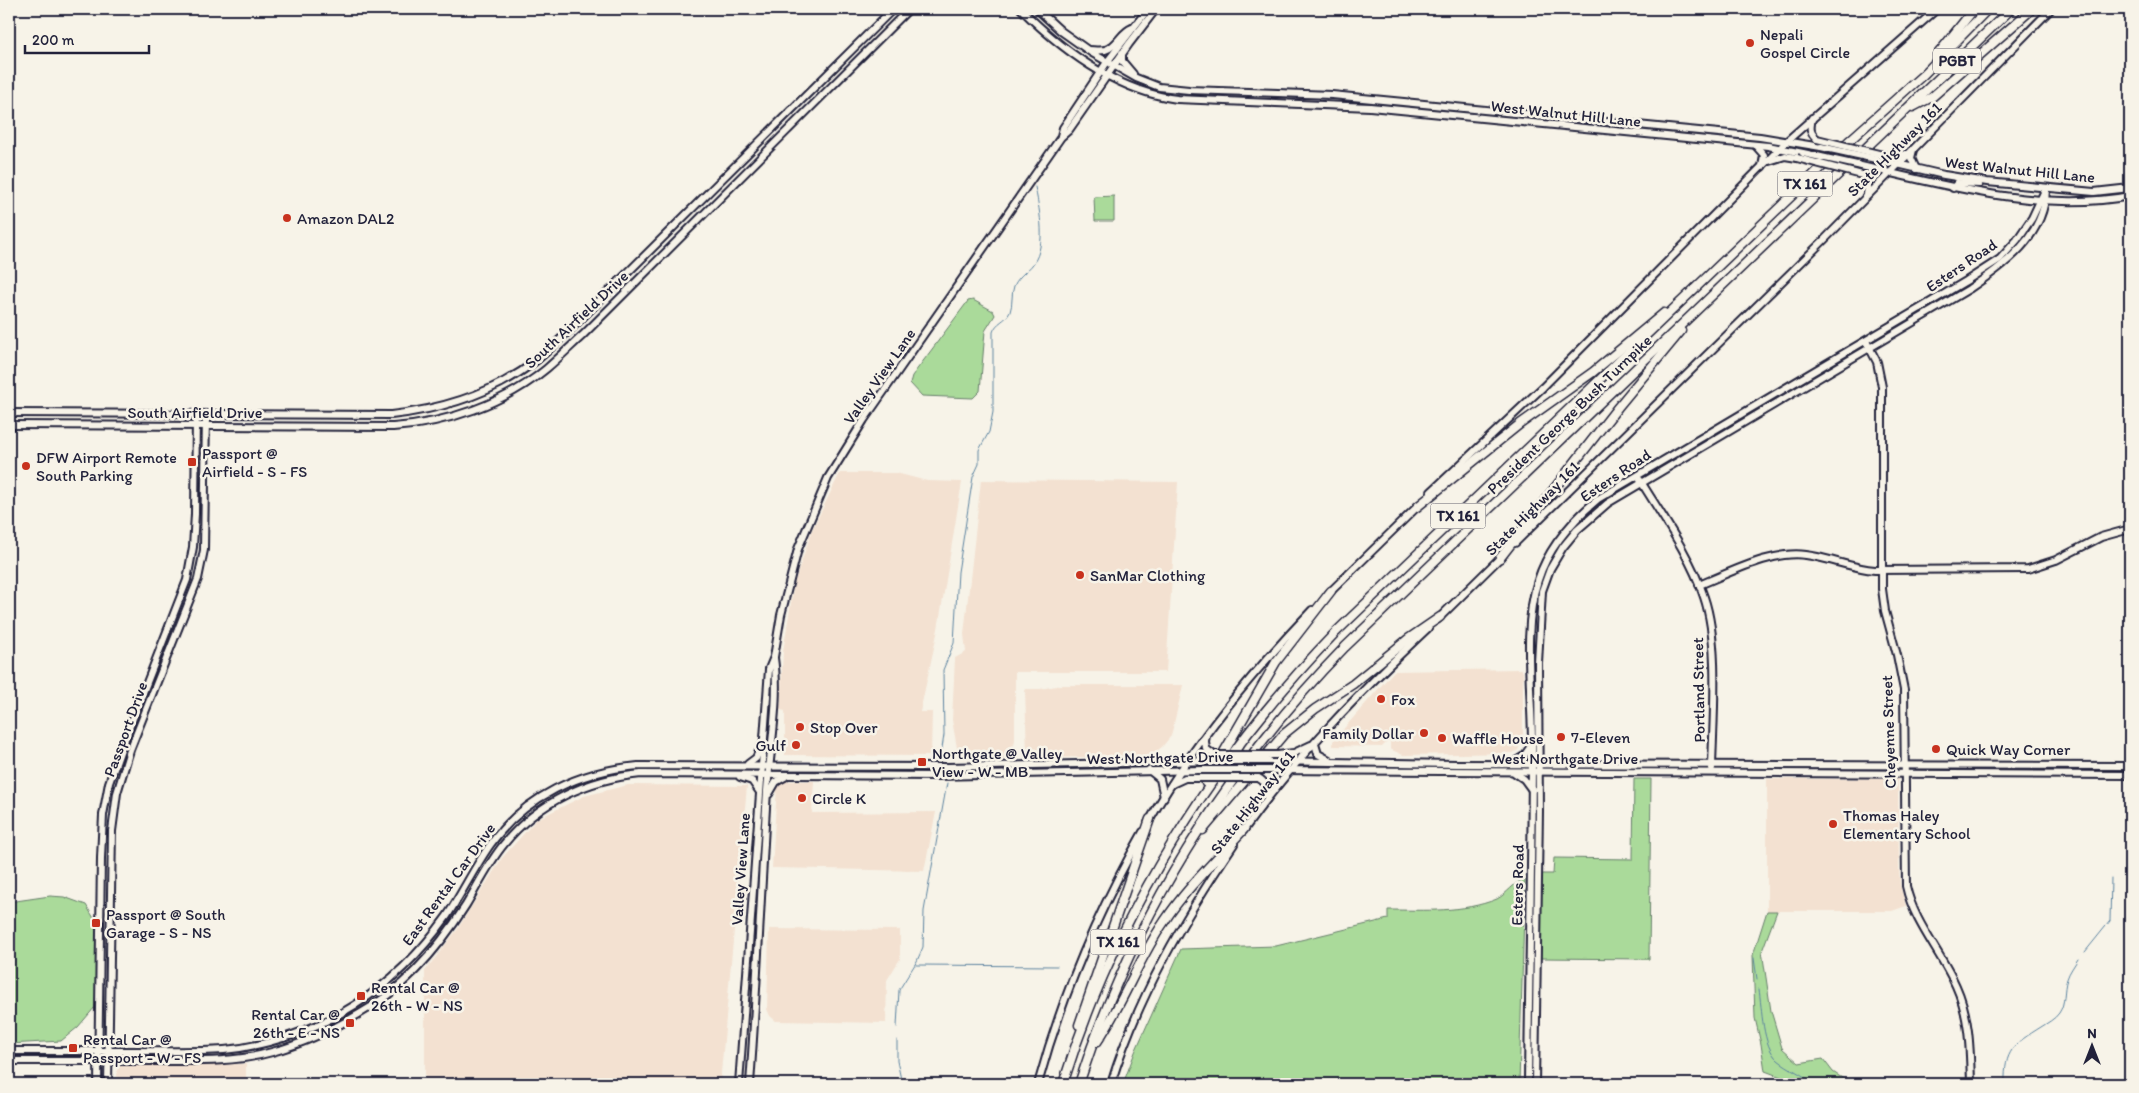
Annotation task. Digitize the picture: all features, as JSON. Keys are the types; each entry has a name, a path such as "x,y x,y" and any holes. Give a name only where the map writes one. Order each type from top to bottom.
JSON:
{"highway":[{"path":"1924,74 1974,9"},
{"name":"President George Bush Turnpike","path":"1063,1084 1097,990 1118,944 1162,859 1238,744 1276,698 1316,653 1850,140 1924,74 1988,9"},
{"name":"President George Bush Turnpike","path":"1079,1084 1090,1052 1132,950 1158,897 1223,792 1254,750 1324,668 2011,9"},
{"path":"1903,113 1932,97 2032,9"},
{"path":"1418,507 1520,424 1593,372 1646,327 1688,296"},
{"path":"1500,558 1618,407 1699,308"},
{"path":"1191,813 1209,776 1276,662 1331,591"},
{"path":"1187,848 1284,734 1309,713 1352,684 1408,639 1440,617"},
{"path":"1072,1057 1083,1010 1150,819"},
{"path":"1090,1052 1111,1023 1163,922 1244,829"}],"main road":[{"name":"South Airfield Drive","path":"9,413 391,415 451,404 496,385 538,360 893,9"},
{"name":"South Airfield Drive","path":"9,425 411,426 455,416 479,408 526,383 546,369 608,310 909,9"},
{"name":"West Walnut Hill Lane","path":"1021,9 1067,51 1107,75 1144,92 1177,100 1366,107 1754,145 1780,148 1953,188 2043,199 2095,202 2130,196"},
{"name":"West Walnut Hill Lane","path":"1037,9 1061,31 1086,49 1110,64 1159,87 1188,90 1332,95 1788,140 1916,169 1987,182 2094,192 2130,188"},
{"name":"Valley View Lane","path":"750,1084 767,797 768,775 765,765 763,738 769,669 774,657 781,614 798,549 828,478 864,420 1061,137 1069,130 1099,88 1107,75 1110,64 1148,9"},
{"name":"Valley View Lane","path":"1061,137 1064,128 1101,71 1122,53 1156,9"},
{"path":"1038,1084 1053,1034 1095,925 1118,875 1186,761 1278,646 1331,591 1418,507 1440,482 1550,380 1788,140 1937,9"},
{"name":"State Highway 161","path":"1111,1084 1130,1034 1157,973 1207,885 1244,829 1292,770 1389,665 1824,240 2051,9"},
{"path":"1086,49 1104,50 1126,30 1134,28"},
{"path":"1122,53 1125,65 1142,80"},
{"path":"1099,88 1111,82 1121,83"},
{"path":"1366,107 1367,99"},
{"path":"1442,115 1443,106"},
{"path":"1812,118 1810,128 1812,134 1817,139 1891,157 1908,153"},
{"path":"1701,140 1702,132"},
{"path":"1754,145 1764,155 1761,169"},
{"path":"1914,148 1911,158 1912,164 1916,169"},
{"path":"1769,161 1785,156 1862,174 1868,183 1867,195"},
{"path":"1953,188 1957,183 1978,184 1987,182"},
{"name":"Esters Road","path":"1535,1084 1535,763 1541,603 1546,568 1597,511 1642,482 1868,347 1969,289 2005,264 2023,246 2034,229 2046,188"},
{"name":"Esters Road","path":"1535,763 1532,742 1530,628 1534,596 1562,536 1584,511 1598,499 1637,475 2000,258 2025,229 2043,199"},
{"path":"2034,229 2047,207 2060,200"},
{"path":"599,301 608,310"},
{"path":"1924,305 1929,312"},
{"name":"Cheyenne Street","path":"1865,339 1877,362 1882,386 1882,570 1885,611 1898,655 1903,685 1906,886 1912,906 1956,985 1961,1000 1968,1029 1971,1084"},
{"path":"79,414 79,426"},
{"name":"Passport Drive","path":"98,1084 103,815 108,790 122,746 185,587 192,547 195,514 196,415"},
{"name":"Passport Drive","path":"108,1084 111,978 111,854 117,793 130,750 197,583 204,550 206,415"},
{"name":"Portland Street","path":"1637,475 1686,559 1699,585 1709,618 1713,648 1712,773"},
{"path":"195,514 205,514"},
{"path":"1699,585 1774,556 1789,554 1806,555 1860,569 2028,569 2056,560 2101,537 2130,529"},
{"name":"Valley View Lane","path":"739,1084 761,775 772,750 776,670 774,657"},
{"path":"1208,732 1205,741 1206,749 1214,754 1278,755 1294,753 1315,744 1318,754 1335,762"},
{"path":"744,765 756,758 763,738"},
{"path":"1512,763 1527,753 1532,742"},
{"path":"772,750 779,762 802,766"},
{"name":"West Northgate Drive","path":"765,765 891,767 1268,761 1335,762 1514,772 2130,775"},
{"name":"West Northgate Drive","path":"761,775 891,776 1149,770 1457,768 1512,763 2130,766"},
{"path":"1625,764 1628,772"},
{"path":"1786,764 1786,773"},
{"name":"East Rental Car Drive","path":"9,1051 203,1051 235,1049 295,1033 355,1005 407,964 436,930 464,889 490,845 514,818 531,804 565,784 592,773 620,767 765,765"},
{"path":"620,767 621,776"},
{"path":"891,767 891,776"},
{"path":"1149,770 1160,779 1164,797"},
{"path":"1514,772 1525,779 1532,790"},
{"name":"Esters Road","path":"1528,1084 1532,790 1535,772"},
{"name":"East Rental Car Drive","path":"9,1061 201,1061 238,1059 294,1045 359,1014 393,991 421,964 452,926 503,845 532,815 570,792 604,780 641,774 761,775"},
{"path":"734,774 752,781 760,794"},
{"path":"767,797 776,782 788,776"},
{"path":"1172,784 1185,778 1258,778 1265,784 1268,790 1267,801"},
{"path":"464,889 472,894"},
{"path":"100,978 111,978"},
{"path":"235,1049 238,1059"}],"shaded area":[{"path":"840,473 896,473 927,481 962,482 938,629 920,712 932,712 931,756 785,755 785,711 780,710 783,652 794,584 812,530"},
{"path":"981,480 1178,482 1166,672 1015,672 1015,740 1011,756 1008,759 959,759 952,720 955,658 966,652 964,634"},
{"path":"1521,669 1523,672 1523,734 1518,750 1513,753 1403,755 1390,749 1390,739 1382,747 1333,746 1333,741 1394,671"},
{"path":"1062,685 1183,685 1171,736 1162,747 1150,756 1033,758 1027,755 1025,689 1040,689"},
{"name":"Thomas Haley Elementary School","path":"1767,779 1898,779 1900,885 1906,906 1892,911 1767,911"},
{"path":"782,781 814,781 812,813 936,812 924,871 772,868 777,786"},
{"path":"628,785 747,786 720,1084 425,1084 425,971 457,930 502,858 537,819 584,796"},
{"path":"769,929 900,930 900,959 887,980 886,1023 776,1021 770,1016 767,1009"},
{"path":"246,1064 246,1084 117,1084 117,1066"}],"green space":[{"path":"1114,196 1114,221 1095,221 1094,197"},
{"path":"973,300 993,311 995,315 985,331 980,391 973,398 922,396 910,383 912,376 968,301"},
{"path":"1634,779 1651,779 1649,959 1540,958 1540,874 1553,874 1554,858 1633,859"},
{"path":"1525,879 1519,1084 1123,1084 1135,1052 1181,949 1276,946 1388,919 1388,910 1443,910 1470,907 1497,899"},
{"path":"50,896 64,897 86,905 95,920 101,958 95,1007 78,1027 61,1041 9,1044 9,902"},
{"path":"1767,911 1777,911 1762,951 1771,1011 1782,1048 1799,1063 1823,1059 1833,1072 1848,1082 1847,1084 1779,1084 1781,1077 1765,1071 1755,1018 1753,955"}],"waterway":[{"path":"941,755 944,735 943,670 954,643 958,572 973,477 979,464 979,450 989,432 993,412 993,332 996,326 1010,312 1014,286 1034,263 1039,251 1041,223 1035,187"},
{"path":"897,1027 899,990 917,961 923,947 924,911 947,783"},
{"path":"2085,952 2110,921 2111,878"},
{"path":"1754,958 1757,979"},
{"path":"2005,1084 2006,1063 2012,1049 2059,1013 2063,1005 2068,976 2078,959"},
{"path":"916,965 1057,966"},
{"path":"1759,989 1766,1037 1773,1054 1782,1063 1814,1084"},
{"path":"897,1040 897,1061 902,1084"}],"place":[{"name":"Nepali Gospel Circle","path":"1750,43"},
{"name":"Amazon DAL2","path":"287,218"},
{"name":"Passport @ Airfield - S - FS","path":"192,462"},
{"name":"DFW Airport Remote South Parking","path":"26,466"},
{"name":"SanMar Clothing","path":"1080,575"},
{"name":"Fox","path":"1381,699"},
{"name":"Stop Over","path":"800,727"},
{"name":"Family Dollar","path":"1424,733"},
{"name":"7-Eleven","path":"1561,737"},
{"name":"Waffle House","path":"1442,738"},
{"name":"Gulf","path":"796,745"},
{"name":"Quick Way Corner","path":"1936,749"},
{"name":"Northgate @ Valley View - W - MB","path":"922,762"},
{"name":"Circle K","path":"802,798"},
{"name":"Thomas Haley Elementary School","path":"1833,824"},
{"name":"Passport @ South Garage - S - NS","path":"96,923"},
{"name":"Rental Car @ 26th - W - NS","path":"361,996"},
{"name":"Rental Car @ 26th - E - NS","path":"350,1023"},
{"name":"Rental Car @ Passport - W - FS","path":"73,1048"}]}
